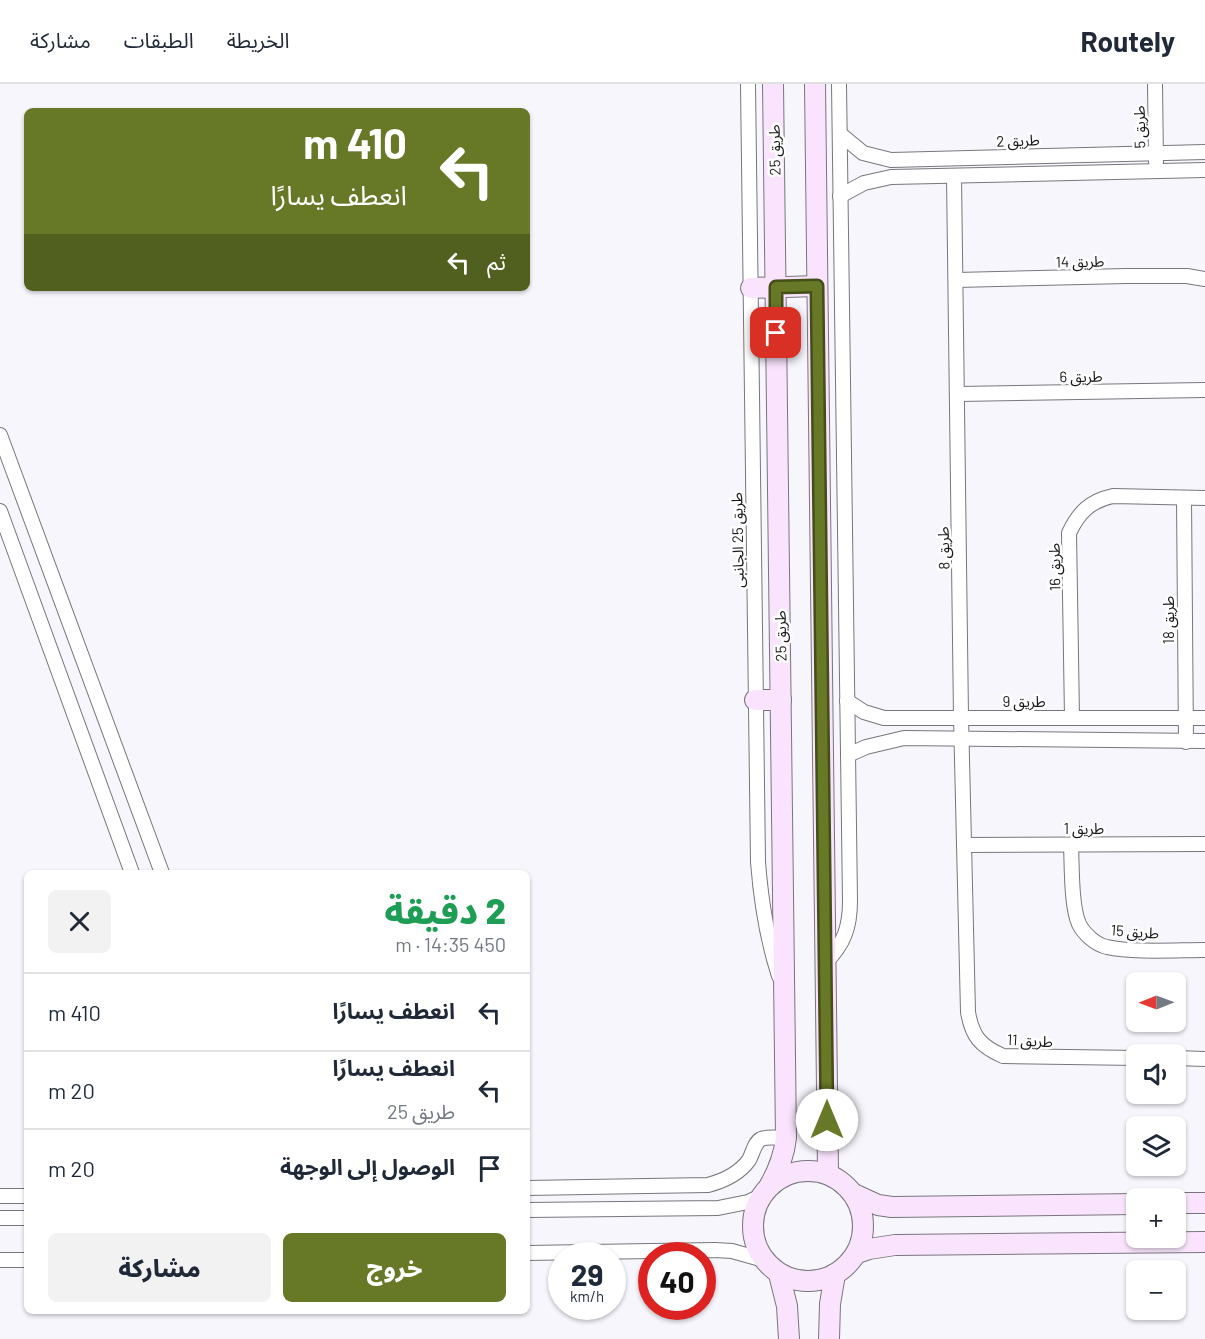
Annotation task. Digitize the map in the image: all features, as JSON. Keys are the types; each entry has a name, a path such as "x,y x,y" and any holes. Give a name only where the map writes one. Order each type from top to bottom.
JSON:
{"street":[{"name":"طريق 25 الجانبى","path":"748,84 758,862 761,895 771,950 784,992"},
{"name":"طريق 25","path":"766,1190 779,1170 786,1138 773,84"},
{"path":"815,84 828,1173"},
{"path":"826,962 838,950 846,935 850,920 839,84"},
{"name":"طريق 5","path":"1155,84 1156,170"},
{"name":"طريق 2","path":"840,134 863,153 891,160 1205,152"},
{"path":"840,196 858,185 878,178 1205,170"},
{"name":"طريق 8","path":"954,176 965,919"},
{"name":"طريق 14","path":"956,280 1139,276 1187,276 1205,279"},
{"path":"751,288 817,286"},
{"name":"طريق 6","path":"958,394 1205,390"},
{"path":"0,435 161,870"},
{"name":"طريق 16","path":"1072,717 1069,533 1076,518 1086,507 1099,499 1113,496 1205,498"},
{"name":"طريق 18","path":"1184,498 1186,742"},
{"path":"0,511 131,870"},
{"path":"755,700 781,700"},
{"name":"طريق 9","path":"847,701 864,712 884,718 1205,718"},
{"path":"848,755 866,747 903,738 1205,741"},
{"name":"طريق 1","path":"964,845 1205,844"},
{"name":"طريق 15","path":"1071,845 1075,907 1079,924 1090,938 1105,947 1124,949 1205,950"},
{"name":"طريق 11","path":"965,919 968,1012 970,1026 977,1040 989,1050 1003,1056 1018,1058 1126,1058"},
{"path":"1186,1058 1205,1059"},
{"path":"530,1188 708,1185 737,1172 748,1160 758,1141 764,1138 786,1138"},
{"path":"530,1210 718,1208 748,1202 787,1174 807,1170 828,1173 854,1194 861,1208 863,1223 862,1239 857,1253 836,1274 817,1281 798,1281 779,1274 764,1260 756,1245 752,1228 754,1211 766,1190"},
{"path":"854,1194 878,1205 892,1207 1126,1204"},
{"path":"0,1196 24,1196"},
{"path":"1186,1203 1205,1203"},
{"path":"0,1218 24,1218"},
{"path":"857,1253 875,1247 895,1245 1205,1242"},
{"path":"530,1252 715,1250 748,1254 764,1260"},
{"path":"0,1260 24,1260"},
{"path":"779,1274 787,1306 789,1339"},
{"path":"829,1339 830,1304 836,1274"}],"route":[{"path":"776,333 776,287 817,286 827,1120"}]}
